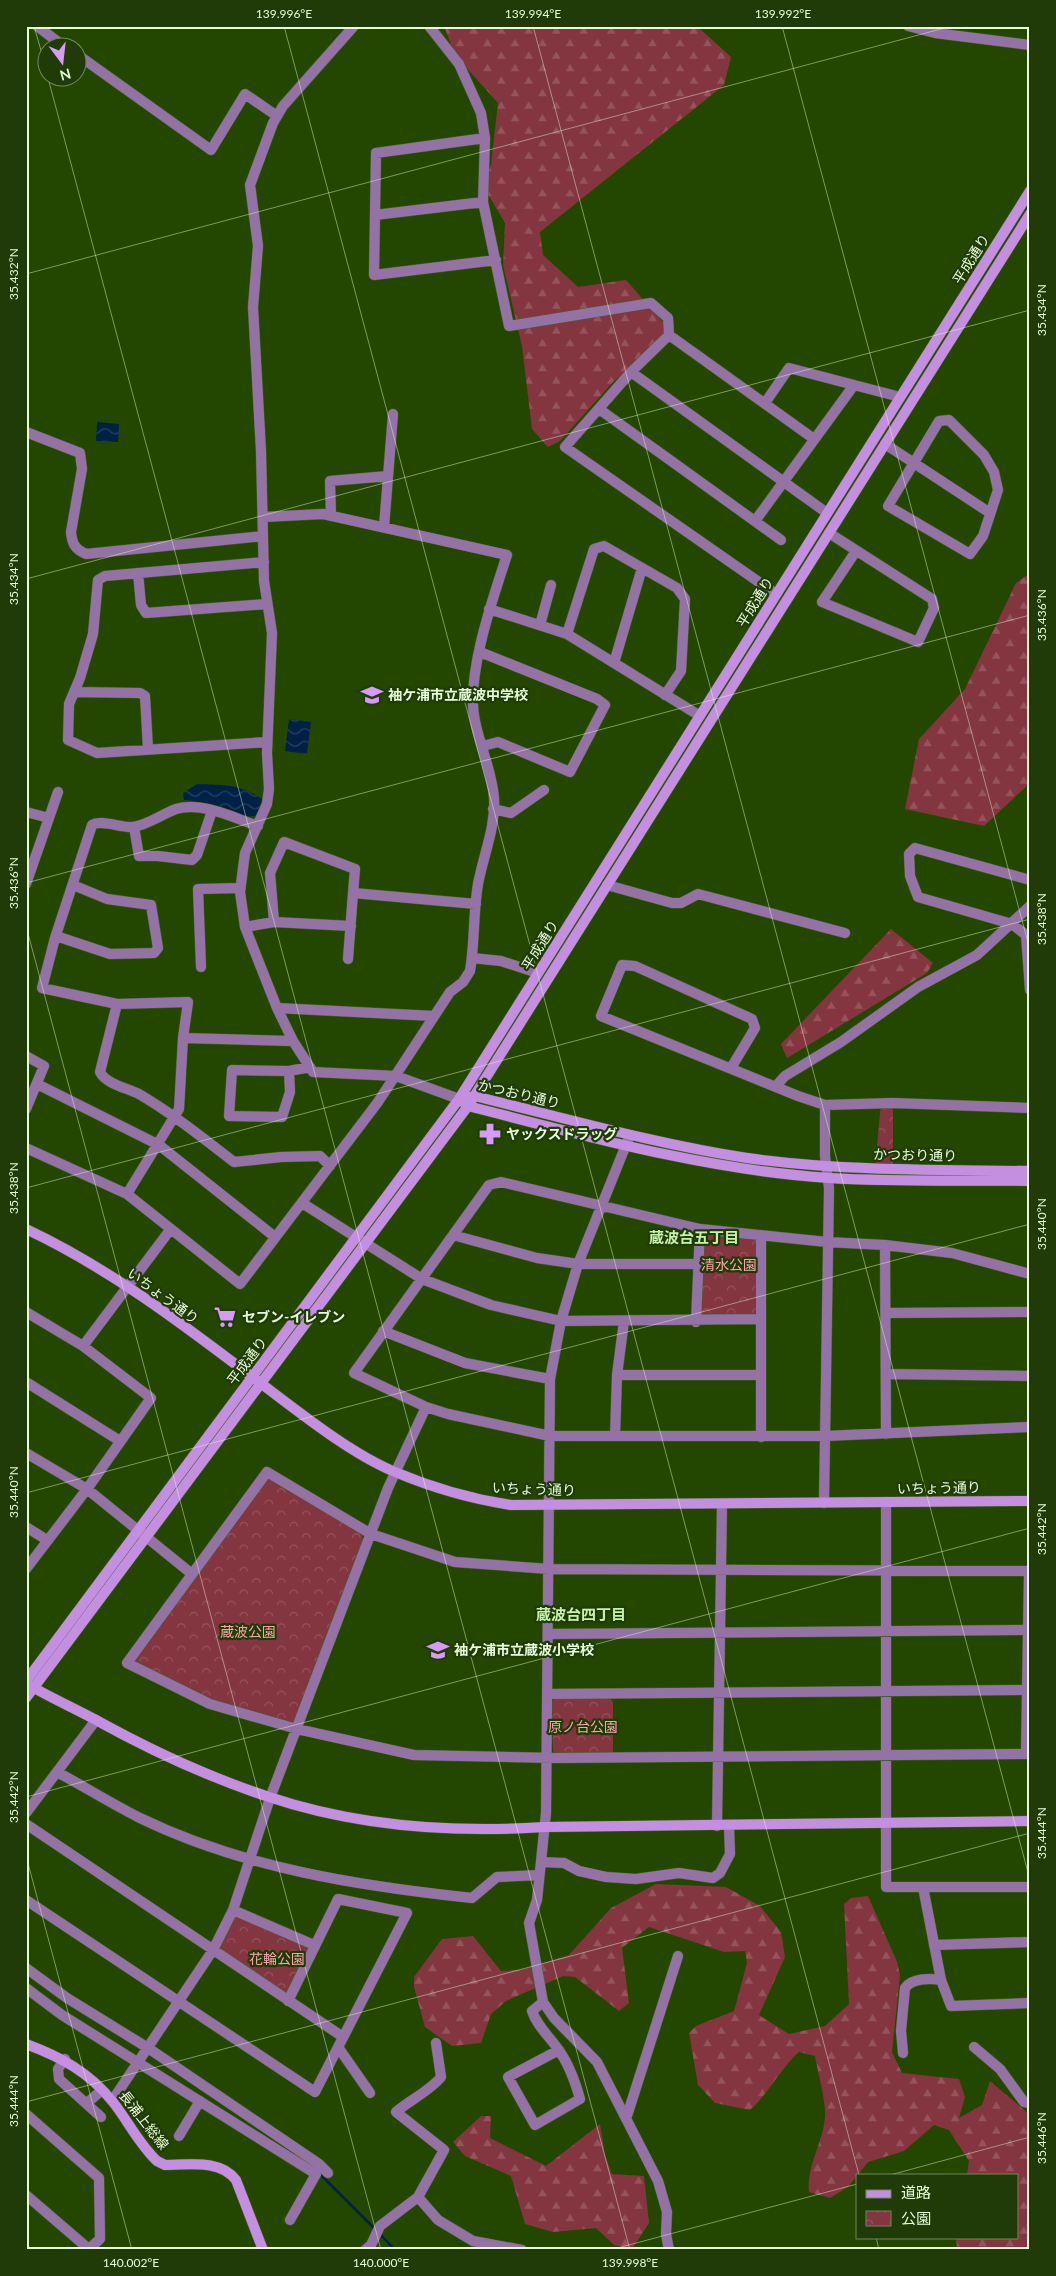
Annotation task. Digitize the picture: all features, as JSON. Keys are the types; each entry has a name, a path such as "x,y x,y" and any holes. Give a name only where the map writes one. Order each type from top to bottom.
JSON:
{"street":[{"path":"37,26 53,38"},
{"path":"354,26 283,106 277,116 250,184 250,204 258,246 254,307 264,562 267,604 272,633 268,742 269,789 267,804 245,853 240,888 245,927 277,1008 293,1041 313,1072 396,1076 459,1099"},
{"path":"429,26 459,64 481,113 485,138 483,202 509,326 651,303 668,318 669,335 631,372 565,447 776,594"},
{"path":"908,26 935,33 1030,46"},
{"path":"88,62 211,150 245,94 277,116"},
{"path":"485,138 376,153 374,275 496,260"},
{"name":"平成通り","path":"361,1240 459,1099 1030,191"},
{"path":"375,215 483,202"},
{"name":"平成通り","path":"26,1698 29,1684 361,1240 468,1106 1030,214"},
{"path":"669,335 814,439"},
{"path":"765,403 789,368 900,397"},
{"path":"631,372 827,513"},
{"path":"755,521 854,385"},
{"path":"599,409 781,540"},
{"path":"384,528 394,414"},
{"path":"949,420 984,455 994,472 998,490 983,536 970,554 888,506 914,463 939,421 949,420"},
{"path":"26,432 80,453 82,468 71,532 72,542 78,551 86,554 263,536"},
{"path":"885,444 990,513"},
{"path":"331,516 330,481 388,476"},
{"path":"26,1148 127,1194 240,1284 396,1076 450,992 463,982 470,971 478,885 493,809 491,780 475,722 473,704 475,675 489,609 507,555 331,516 263,517"},
{"path":"829,533 932,599 934,608 918,642 822,602 856,551"},
{"path":"567,634 594,549 604,546 676,588 685,599 681,671 665,695"},
{"path":"264,562 105,576 98,580 93,634 69,704 68,740 97,752 268,742"},
{"path":"614,663 642,568"},
{"path":"138,573 141,605 146,613 267,604"},
{"path":"540,625 551,585"},
{"path":"489,609 567,634 700,716"},
{"path":"480,652 597,699 605,705 570,772 498,742 483,746"},
{"path":"74,692 140,693 145,696 148,750"},
{"path":"493,809 511,813 544,790"},
{"path":"26,884 30,860 49,818 58,792"},
{"path":"127,1194 159,1145 181,1102 183,1038 188,1002 117,1004 42,988 56,936 92,825 102,822 115,826 134,827 185,807 212,811 258,826"},
{"path":"134,827 139,856 192,860 197,855 212,811"},
{"path":"26,812 49,818"},
{"path":"274,922 270,873 284,842 355,869 348,959"},
{"path":"1030,880 915,848 909,854 910,876 918,897 1012,924 1026,936 1030,990"},
{"path":"56,936 110,954 154,953 158,948 151,905 107,899 72,885"},
{"path":"607,885 672,903 681,903 698,894 845,933"},
{"path":"201,967 198,890 240,888"},
{"path":"353,892 476,904"},
{"path":"776,1086 785,1076 841,1042 918,987 977,955 1030,906"},
{"path":"245,927 274,922 351,926"},
{"path":"472,958 501,961 538,973"},
{"path":"731,1068 755,1028 752,1019 635,966 622,964 601,1016 731,1068 776,1086 825,1105 881,1102 1030,1108"},
{"path":"117,1004 100,1072 103,1078 127,1088 175,1116 234,1162 281,1157 320,1156 330,1166"},
{"path":"277,1008 434,1016"},
{"path":"183,1038 293,1041"},
{"path":"26,1056 44,1066 26,1109"},
{"path":"289,1071 290,1092 282,1117 229,1116 232,1070 289,1071 310,1067"},
{"path":"37,1084 159,1145 275,1237"},
{"name":"かつおり通り","path":"459,1099 474,1096 630,1135 747,1158 826,1166 1030,1171"},
{"name":"かつおり通り","path":"459,1099 468,1106 626,1146 752,1168 828,1178 1030,1181"},
{"path":"824,1503 828,1178 826,1166 825,1105"},
{"path":"630,1135 578,1264 561,1321 550,1379 548,1758 545,1828 537,1900 529,1923 543,2002 554,2018 578,2040 597,2062 658,2180 667,2212 666,2234 669,2250"},
{"path":"1030,1274 952,1253 885,1245 827,1242 700,1229 601,1205 494,1183 489,1185 354,1373 426,1407 448,1414 550,1436 825,1436 1030,1427"},
{"path":"302,1203 422,1279 491,1305 561,1321 696,1322 761,1319"},
{"name":"いちょう通り","path":"26,1229 47,1239 127,1287 310,1420 395,1472 458,1495 511,1504 1030,1501"},
{"path":"696,1322 700,1229"},
{"path":"83,1346 170,1230"},
{"path":"453,1235 537,1258 578,1264 697,1264"},
{"path":"761,1235 761,1437"},
{"path":"885,1245 886,1434"},
{"path":"26,1312 83,1346 152,1398 87,1489 26,1568"},
{"path":"886,1313 1030,1312"},
{"path":"615,1436 616,1375 624,1320"},
{"path":"383,1331 465,1363 550,1379"},
{"path":"886,1374 1030,1376"},
{"path":"616,1375 760,1375"},
{"path":"26,1382 120,1441"},
{"path":"112,2100 213,1950 233,1910 270,1798 371,1534 395,1472 426,1407"},
{"path":"26,1453 87,1489 141,1535 192,1574"},
{"path":"267,1472 371,1534 455,1562 549,1570 722,1569 1029,1572 1028,1754 548,1758 414,1756 297,1729 210,1704 127,1663 267,1472"},
{"path":"886,1502 888,1691 886,1887 1030,1886"},
{"path":"717,1826 722,1504"},
{"path":"26,1527 48,1540"},
{"path":"548,1634 1028,1630"},
{"path":"29,1684 138,1744 185,1765 270,1798 324,1811 411,1826 498,1830 1030,1821"},
{"path":"547,1694 1027,1690"},
{"path":"26,1813 96,1720"},
{"path":"57,1772 141,1818 250,1860 343,1880 472,1898 497,1877 539,1875"},
{"path":"26,1824 288,2001 340,2042 370,2093"},
{"path":"541,1862 564,1863 579,1871 606,1877 636,1879 679,1874 713,1878 720,1873 730,1854 729,1826"},
{"path":"923,1887 941,1980 951,2006 1030,2003"},
{"path":"26,1900 315,2092 407,1913 338,1899 288,2001"},
{"path":"233,1910 314,1946"},
{"path":"934,1945 1030,1942"},
{"path":"626,2119 678,1956"},
{"path":"26,1968 67,1998 148,2048 328,2172"},
{"path":"903,2053 902,2015 905,1988 919,1980 931,1978 941,1980"},
{"path":"26,1988 62,2015 316,2174 290,2220"},
{"path":"543,2002 532,2011 535,2020 559,2050 574,2078 580,2098 535,2125 508,2077 559,2050"},
{"path":"365,2250 371,2245 380,2226 418,2197 444,2150 396,2112 412,2098 436,2084 442,2077 436,2043"},
{"name":"長浦上総線","path":"27,2046 75,2065 112,2100 157,2161 165,2164 219,2167 229,2171 236,2180 263,2250"},
{"path":"974,2047 1000,2069 1024,2102 1030,2104"},
{"path":"65,2060 58,2069 59,2078 101,2117"},
{"path":"87,2103 102,2090"},
{"path":"179,2136 200,2101"},
{"path":"26,2114 99,2178 100,2239 89,2249 26,2195"},
{"path":"418,2197 438,2220 473,2240 522,2250"}],"green space":[{"path":"444,26 691,26 700,29 731,57 724,85 540,232 543,255 578,287 626,280 668,328 645,359 614,381 560,441 548,447 532,429 522,346 503,265 505,223 482,184 491,165 498,103 455,55"},
{"path":"1030,573 1030,783 984,826 905,809 919,739 965,689 1016,583"},
{"path":"891,929 933,963 927,973 787,1058 781,1044"},
{"path":"881,1102 893,1103 893,1169 875,1169"},
{"name":"清水公園","path":"700,1229 761,1235 761,1319 696,1322"},
{"name":"蔵波公園","path":"267,1472 362,1532 363,1542 297,1729 210,1704 127,1663"},
{"name":"原ノ台公園","path":"609,1697 613,1702 613,1751 610,1755 559,1757 553,1751 552,1702 555,1698"},
{"path":"656,1884 726,1887 760,1906 781,1932 785,1957 759,2015 789,2034 825,2026 849,2004 844,1904 851,1898 868,1896 897,1962 900,1975 892,2052 902,2073 959,2079 965,2097 959,2118 982,2105 990,2081 1030,2115 1030,2250 957,2250 956,2238 1018,2238 1018,2174 967,2174 969,2161 949,2130 934,2125 904,2151 868,2162 858,2174 856,2174 856,2177 848,2187 830,2198 809,2192 810,2173 824,2127 825,2117 823,2095 815,2056 799,2052 750,2110 715,2103 698,2085 689,2033 696,2026 734,2011 747,1963 745,1951 724,1952 649,1927 622,1948 629,2003 619,2011 575,1977 563,1976 506,2001 491,2014 481,2043 452,2046 425,2027 414,1987 414,1977 442,1939 473,1936 501,1971 521,1970 569,1955 611,1908"},
{"name":"花輪公園","path":"233,1910 314,1945 288,2001 213,1950"},
{"path":"481,2116 491,2116 490,2138 546,2166 600,2124 605,2155 612,2174 644,2176 649,2223 632,2249 614,2245 596,2228 553,2232 525,2224 511,2176 465,2156 453,2142"}],"water":[{"path":"97,422 119,424 118,442 96,441"},
{"path":"289,719 311,722 307,754 285,751"},
{"path":"197,784 231,786 254,794 262,799 258,815 241,816 203,803 184,800 183,793"}],"waterway":[{"path":"320,2174 376,2230"},
{"path":"380,2234 395,2250"}],"place":[{"name":"袖ケ浦市立蔵波中学校","path":"372,695"},
{"name":"ヤックスドラッグ","path":"490,1134"},
{"name":"セブン-イレブン","path":"225,1317"},
{"name":"袖ケ浦市立蔵波小学校","path":"438,1650"}],"district":[{"name":"蔵波台五丁目","path":"694,1238"},
{"name":"蔵波台四丁目","path":"581,1615"}]}
